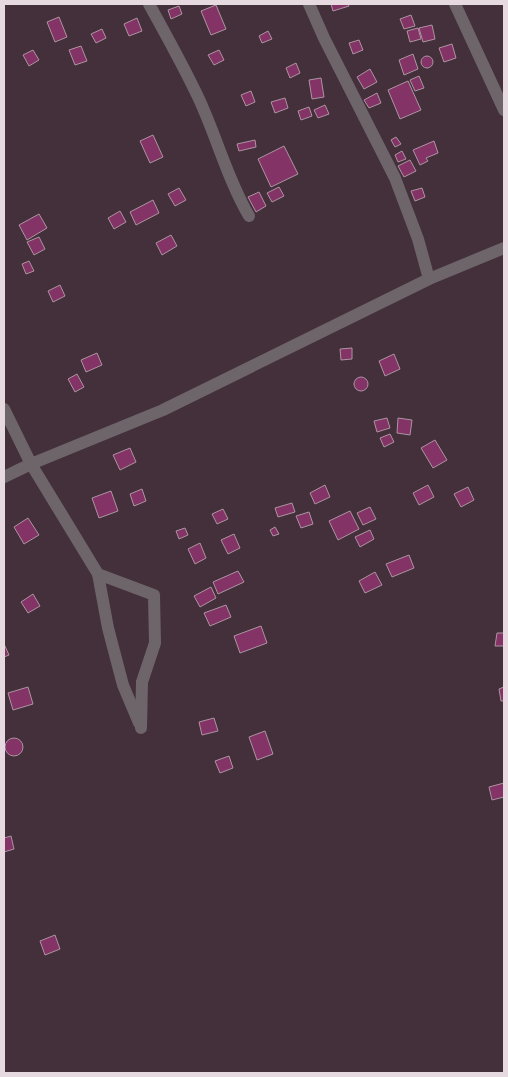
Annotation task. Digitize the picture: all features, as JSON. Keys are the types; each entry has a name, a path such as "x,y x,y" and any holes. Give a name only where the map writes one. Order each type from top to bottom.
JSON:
{"street":[{"path":"149,4 200,100 240,200 249,216"},
{"path":"309,4 324,38 395,178 418,239 429,279"},
{"path":"455,4 504,110"},
{"path":"4,477 163,410 429,279 504,248"},
{"path":"4,410 31,464 98,574 108,628 123,685 141,728 142,682 154,642 154,595 98,574"}],"building":[{"path":"331,4 348,4 349,6 333,11"},
{"path":"216,5 226,29 211,35 201,11"},
{"path":"179,6 182,14 171,19 168,10"},
{"path":"411,15 415,26 404,29 400,19"},
{"path":"59,17 67,37 55,42 47,22"},
{"path":"137,18 142,31 129,36 124,24"},
{"path":"432,25 435,39 423,42 419,28"},
{"path":"418,28 421,39 410,42 407,31"},
{"path":"102,29 106,38 96,43 91,34"},
{"path":"268,31 272,39 262,43 259,36"},
{"path":"359,40 363,50 353,54 349,43"},
{"path":"452,44 456,58 444,62 439,48"},
{"path":"81,46 87,61 75,65 69,50"},
{"path":"33,50 39,60 29,66 23,55"},
{"path":"219,50 224,60 214,65 208,55"},
{"path":"413,54 418,69 404,75 399,60"},
{"path":"425,56 429,56 433,62 429,68 425,68 421,64 421,60"},
{"path":"296,63 300,73 290,78 286,68"},
{"path":"370,69 377,82 364,89 357,77"},
{"path":"419,76 424,88 415,91 410,80"},
{"path":"321,78 324,97 312,99 309,80"},
{"path":"408,81 421,110 400,119 388,90"},
{"path":"251,91 255,102 246,106 241,95"},
{"path":"377,93 381,103 369,108 364,100"},
{"path":"285,98 288,108 275,113 271,102"},
{"path":"325,105 329,114 318,118 314,110"},
{"path":"309,107 312,116 301,120 298,111"},
{"path":"153,135 163,157 150,163 140,141"},
{"path":"396,137 401,144 395,147 391,140"},
{"path":"255,140 256,147 239,151 237,144"},
{"path":"434,141 438,153 426,158 428,161 420,165 413,150"},
{"path":"284,146 298,174 271,187 258,159"},
{"path":"402,151 406,159 398,162 395,155"},
{"path":"410,160 416,171 404,177 398,166"},
{"path":"279,187 284,196 272,202 267,193"},
{"path":"179,188 186,200 175,206 168,194"},
{"path":"422,188 425,197 415,201 411,191"},
{"path":"259,192 266,206 256,212 248,197"},
{"path":"153,200 159,213 136,225 130,212"},
{"path":"120,211 126,222 114,229 108,218"},
{"path":"39,214 47,228 27,240 19,225"},
{"path":"171,235 177,246 162,255 156,243"},
{"path":"39,237 45,249 34,255 27,242"},
{"path":"29,261 34,271 26,274 22,264"},
{"path":"60,285 65,296 53,302 48,291"},
{"path":"352,348 352,359 341,360 340,349"},
{"path":"97,353 102,365 86,372 81,360"},
{"path":"394,354 400,369 385,376 379,361"},
{"path":"77,374 84,387 75,392 68,379"},
{"path":"358,377 364,377 368,384 364,391 358,391 354,387 354,381"},
{"path":"387,418 390,428 377,432 374,421"},
{"path":"398,418 412,420 410,435 397,433"},
{"path":"390,434 394,442 384,447 380,438"},
{"path":"435,440 447,460 433,468 421,448"},
{"path":"130,448 136,462 120,470 113,455"},
{"path":"325,485 330,497 315,504 310,493"},
{"path":"428,485 434,497 419,505 413,493"},
{"path":"468,487 474,500 461,507 454,494"},
{"path":"142,489 146,501 134,506 130,494"},
{"path":"111,491 118,511 99,518 92,498"},
{"path":"292,503 295,512 278,517 275,508"},
{"path":"370,507 376,519 363,525 357,513"},
{"path":"223,509 228,519 217,524 212,514"},
{"path":"350,511 359,529 338,540 329,521"},
{"path":"309,512 313,524 301,528 296,516"},
{"path":"28,518 39,535 24,544 14,527"},
{"path":"275,527 279,534 273,536 270,530"},
{"path":"185,528 188,535 179,539 176,531"},
{"path":"370,530 374,539 360,547 355,537"},
{"path":"234,534 240,548 228,554 221,540"},
{"path":"200,543 206,558 195,564 188,549"},
{"path":"409,555 414,568 392,577 386,564"},
{"path":"238,571 244,582 218,594 213,582"},
{"path":"375,572 382,585 365,593 359,581"},
{"path":"211,587 216,598 200,607 194,596"},
{"path":"33,594 40,606 28,613 21,602"},
{"path":"226,605 231,617 210,626 204,613"},
{"path":"261,626 267,643 240,653 234,636"},
{"path":"497,633 504,633 504,646 495,646"},
{"path":"4,644 9,655 4,657"},
{"path":"28,687 33,704 13,710 8,693"},
{"path":"504,687 504,701 501,701 499,689"},
{"path":"214,718 218,731 202,735 199,722"},
{"path":"265,731 273,754 257,760 249,737"},
{"path":"14,738 20,741 23,747 20,753 14,756 8,753 5,747 8,741"},
{"path":"229,756 233,768 220,773 215,761"},
{"path":"504,783 504,797 492,800 489,787"},
{"path":"11,836 14,849 4,852 4,838"},
{"path":"55,935 60,949 45,955 40,941"}]}
